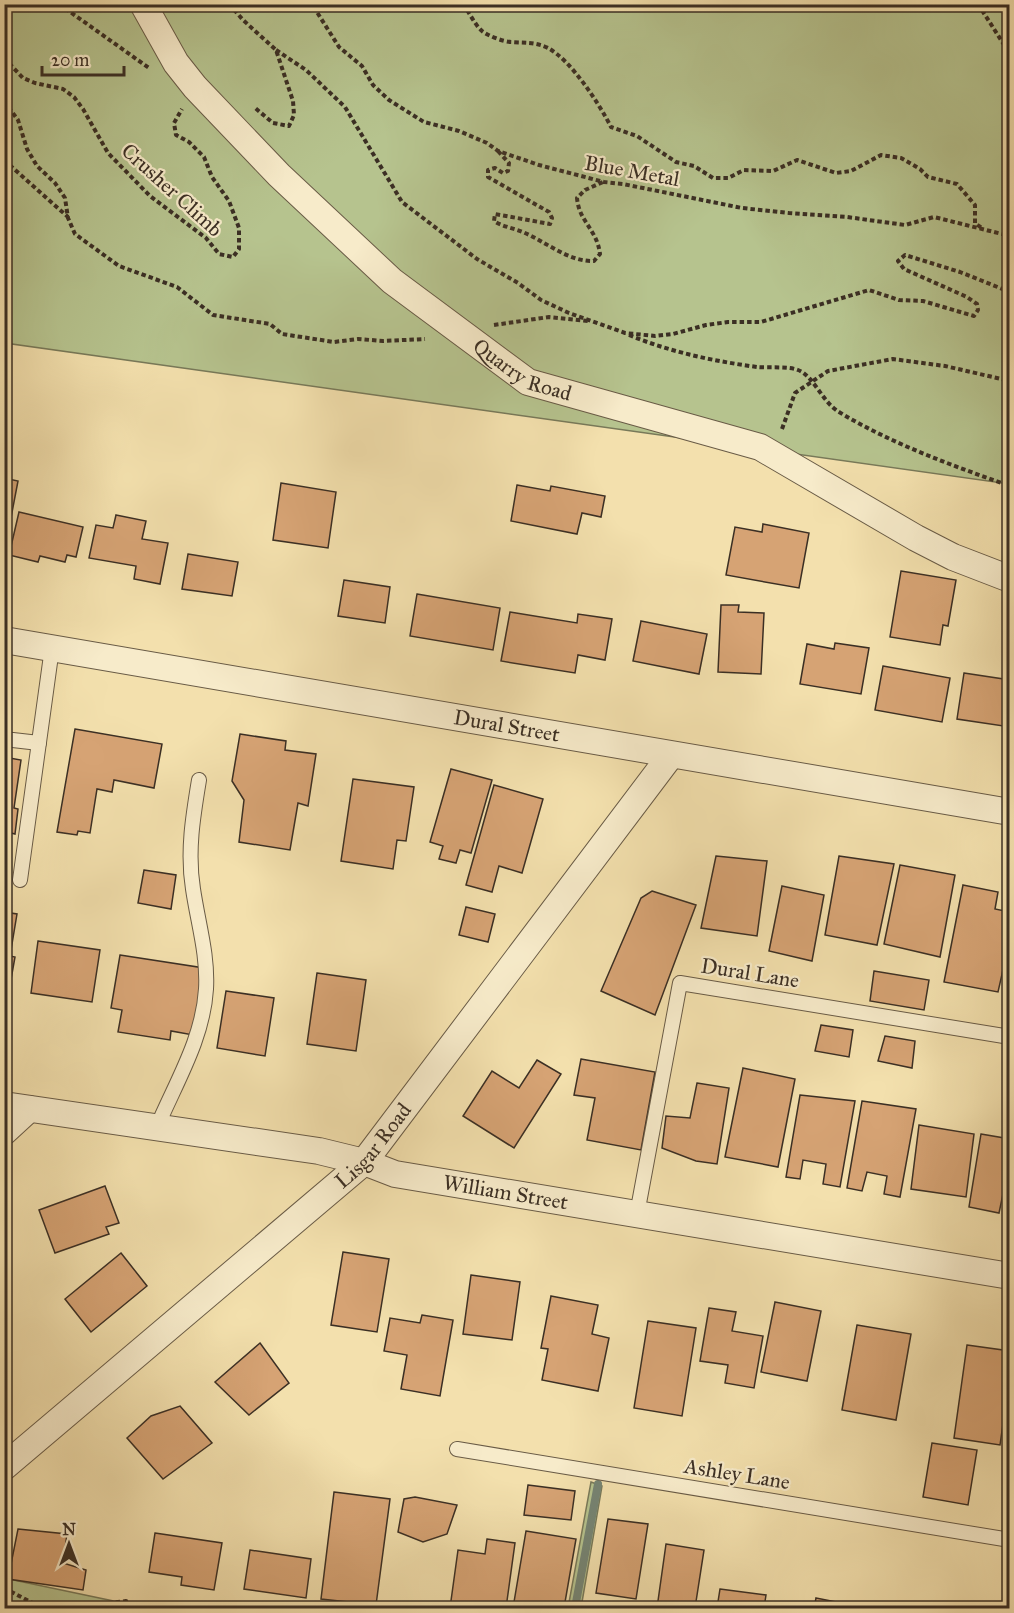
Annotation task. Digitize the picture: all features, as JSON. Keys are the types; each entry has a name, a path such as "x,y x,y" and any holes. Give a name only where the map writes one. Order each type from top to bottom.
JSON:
{"street":[{"name":"Quarry Road","path":"143,4 176,63 195,87 279,175 392,281 528,382 760,447 916,538 953,557 1010,579"},
{"name":"Dural Street","path":"4,640 1010,812"},
{"name":"Lisgar Road","path":"4,1467 364,1161 671,755"},
{"name":"William Street","path":"17,1107 319,1151 364,1161 395,1174 1010,1276"},
{"path":"4,1132 17,1107"}],"lane":[{"path":"20,880 52,648"},
{"path":"4,739 39,743"},
{"path":"157,1127 194,1045 204,1006 205,957 192,888 190,834 199,780"},
{"name":"Dural Lane","path":"637,1214 680,983 1010,1037"},
{"name":"Ashley Lane","path":"457,1449 1010,1540"}],"path":[{"path":"59,4 147,69 176,63"},
{"path":"229,4 276,50 306,70 345,107 402,202 477,259 518,283 541,300 569,313 655,345 699,357 757,367 798,370 811,381 830,407 862,426 935,458 1010,486"},
{"name":"Blue Metal","path":"306,4 315,9 339,47 362,66 373,85 389,100 424,122 459,130 487,143 498,151 569,174 742,208 847,217 905,225 934,217 1010,237"},
{"path":"463,4 482,31 509,42 530,42 550,49 573,70 601,106 611,127 637,136 676,162 694,166 714,178 728,178 744,170 773,171 797,160 836,173 851,171 881,155 901,158 920,169 928,177 957,184 975,205 975,223 985,231"},
{"path":"978,4 1010,54"},
{"path":"247,101 273,123 289,126 294,115 293,100 276,50"},
{"name":"Crusher Climb","path":"4,58 23,78 63,89 74,97 108,153 150,196 206,238 219,254 233,256 239,249 239,228 229,201 212,177 204,157 189,142 176,135 174,123 195,87"},
{"path":"4,101 18,120 27,149 37,166 55,183 65,198 68,218 75,234 119,266 177,287 213,315 270,324 282,334 334,342 358,339 383,341 424,339 459,331 549,317 596,322"},
{"path":"498,151 509,163 508,171 503,173 495,168 488,170 488,177 549,212 552,218 550,224 495,214 494,221 500,225 523,231 557,250 586,262 594,261 600,254 599,243 578,212 577,198 585,190 604,182"},
{"path":"4,160 68,218"},
{"path":"625,333 655,336 673,334 705,325 761,322 869,290 899,300 923,301 974,316 978,310 976,304 967,297 904,269 898,261 905,255 960,272 1010,292"},
{"path":"788,410 795,393 828,371 893,359 945,366 1010,381"},
{"path":"4,1588 42,1608"},
{"path":"71,1608 126,1601 139,1608"}],"green space":[{"path":"5,5 1009,5 1009,484 5,343"},
{"path":"591,1482 602,1486 581,1608 568,1608"},
{"path":"4,1578 147,1608 5,1608"}],"building":[{"path":"4,478 18,481 5,549 4,549"},
{"path":"281,483 336,492 328,548 273,540"},
{"path":"517,485 550,491 551,486 605,496 601,517 582,513 577,534 511,521"},
{"path":"19,512 83,527 76,557 67,555 65,562 40,556 38,562 9,555"},
{"path":"116,515 146,521 142,539 168,543 160,584 134,579 136,566 89,558 96,525 113,528"},
{"path":"763,524 809,533 799,588 726,575 735,527 762,532"},
{"path":"188,554 238,562 232,596 182,589"},
{"path":"901,571 956,580 948,626 943,625 940,645 890,637"},
{"path":"344,580 390,587 385,623 338,616"},
{"path":"417,594 500,608 493,650 410,636"},
{"path":"721,605 739,605 738,612 764,613 761,674 718,672"},
{"path":"510,612 577,623 578,614 612,619 605,660 578,655 575,673 501,661"},
{"path":"641,621 707,634 699,674 633,661"},
{"path":"835,643 869,648 861,694 800,684 807,644 834,649"},
{"path":"883,666 950,678 942,722 875,710"},
{"path":"964,673 1010,680 1010,727 957,719"},
{"path":"75,729 162,744 154,788 114,780 112,792 97,789 90,833 78,831 77,835 57,832"},
{"path":"240,734 286,741 285,750 316,754 308,806 298,803 290,850 239,842 244,800 232,781"},
{"path":"4,757 21,760 14,808 18,809 15,834 11,833 8,858 4,857"},
{"path":"451,769 492,780 471,853 460,850 456,863 439,859 443,846 430,842"},
{"path":"353,779 414,787 406,841 397,840 393,869 341,861"},
{"path":"494,785 543,799 522,873 499,866 492,892 466,885"},
{"path":"716,856 767,861 757,936 701,928"},
{"path":"839,856 894,864 877,945 825,935"},
{"path":"900,865 955,875 940,957 884,944"},
{"path":"144,870 176,875 171,909 138,903"},
{"path":"963,885 998,892 995,909 1010,912 1010,939 998,992 944,982"},
{"path":"782,886 824,895 812,961 769,951"},
{"path":"652,891 696,905 655,1015 601,991 641,898"},
{"path":"466,907 495,914 488,942 459,935"},
{"path":"4,912 17,914 10,956 15,957 8,996 4,995"},
{"path":"38,941 100,950 92,1002 31,993"},
{"path":"120,955 204,968 193,1035 171,1031 170,1040 118,1032 122,1010 111,1008"},
{"path":"874,971 929,980 924,1010 870,1001"},
{"path":"317,973 366,980 356,1051 307,1044"},
{"path":"226,991 274,998 265,1056 217,1048"},
{"path":"821,1025 853,1030 849,1057 815,1051"},
{"path":"885,1036 915,1041 912,1068 878,1061"},
{"path":"581,1059 655,1072 641,1150 587,1140 595,1098 574,1095"},
{"path":"537,1060 561,1074 514,1148 463,1116 492,1071 519,1088"},
{"path":"743,1068 795,1079 778,1167 725,1157"},
{"path":"697,1083 729,1088 717,1164 696,1161 662,1148 666,1116 690,1118"},
{"path":"800,1095 855,1101 840,1187 823,1184 826,1164 803,1160 800,1179 786,1177"},
{"path":"862,1101 916,1109 900,1197 884,1194 887,1176 867,1172 862,1191 847,1188"},
{"path":"919,1125 974,1134 966,1197 911,1189"},
{"path":"981,1134 1010,1139 1010,1190 1004,1189 999,1213 969,1207"},
{"path":"105,1186 119,1223 106,1227 109,1234 55,1253 39,1210"},
{"path":"343,1252 389,1259 377,1332 331,1325"},
{"path":"121,1253 147,1286 91,1332 65,1299"},
{"path":"471,1275 520,1282 512,1340 463,1334"},
{"path":"551,1296 598,1305 592,1334 609,1338 598,1391 542,1380 548,1349 541,1348"},
{"path":"775,1302 821,1311 807,1381 761,1372"},
{"path":"709,1308 736,1312 732,1331 763,1336 754,1388 725,1383 728,1365 700,1361"},
{"path":"422,1315 453,1320 440,1396 401,1389 407,1355 384,1351 390,1318 420,1323"},
{"path":"648,1321 696,1328 682,1416 634,1408"},
{"path":"857,1325 911,1334 896,1420 842,1410"},
{"path":"260,1343 289,1383 249,1415 215,1382"},
{"path":"967,1345 1010,1351 1010,1374 1000,1445 954,1438"},
{"path":"180,1406 212,1443 163,1479 127,1438 151,1416"},
{"path":"932,1443 977,1450 968,1505 923,1497"},
{"path":"528,1485 575,1491 571,1520 524,1515"},
{"path":"334,1492 390,1499 376,1605 321,1599"},
{"path":"415,1497 457,1505 447,1534 423,1542 398,1532 404,1499"},
{"path":"608,1519 648,1524 636,1599 596,1593"},
{"path":"18,1529 67,1534 63,1563 86,1570 83,1590 8,1579"},
{"path":"526,1531 576,1539 564,1608 513,1608"},
{"path":"155,1533 222,1543 214,1590 181,1585 182,1577 149,1572"},
{"path":"487,1539 515,1543 506,1608 450,1608 458,1550 485,1554"},
{"path":"666,1544 704,1550 695,1608 657,1608"},
{"path":"250,1550 311,1559 306,1598 244,1589"},
{"path":"720,1589 766,1595 764,1608 717,1608"},
{"path":"816,1598 862,1607 862,1608 814,1608"}],"waterway":[{"path":"575,1608 598,1484"}]}
